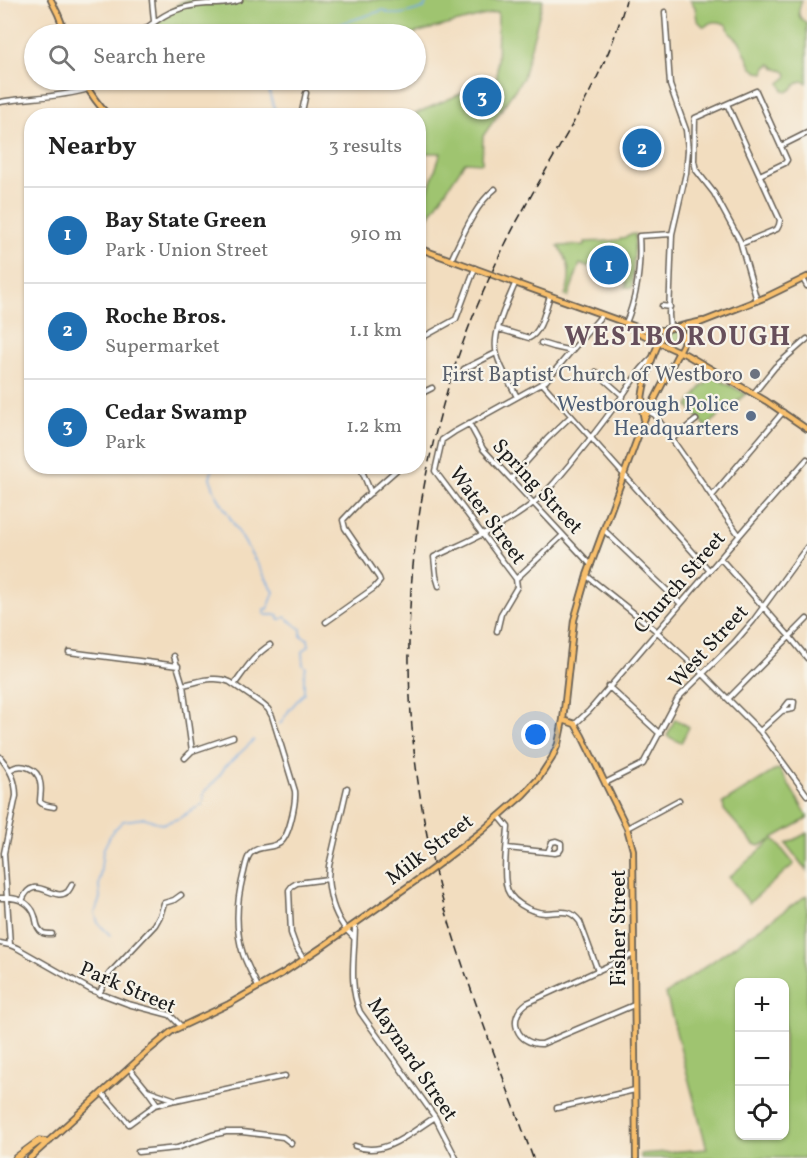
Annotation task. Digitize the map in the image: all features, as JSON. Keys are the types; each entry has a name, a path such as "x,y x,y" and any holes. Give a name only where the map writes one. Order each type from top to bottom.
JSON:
{"highway":[{"path":"16,1158 39,1141 48,1142"}],"main road":[{"path":"51,0 62,24"},
{"path":"89,90 102,108"},
{"path":"426,251 628,325 655,331 702,321 757,301 805,278"},
{"path":"671,328 663,335 664,341 668,346 676,347 684,341 693,327 702,321"},
{"path":"628,325 754,393 807,429"},
{"path":"671,328 681,330 684,341"},
{"name":"Milk Street","path":"644,420 642,401 652,358 663,335"},
{"path":"649,337 654,344 655,351"},
{"name":"Milk Street","path":"30,1158 160,1041 181,1026 222,1008 304,960 465,845 529,790 544,772 555,751 563,720 573,628 587,576 644,420 681,352 684,341"},
{"path":"563,720 574,724"},
{"name":"Fisher Street","path":"574,724 627,828 632,843 634,858 636,1158"}],"street":[{"path":"152,0 154,21"},
{"path":"151,24 169,12 182,8 240,0"},
{"path":"665,12 670,85 686,130 688,150 686,173 672,234 671,328"},
{"path":"0,102 70,94 84,90"},
{"path":"757,301 741,244 714,193 695,168 695,118 756,91 787,161 760,175"},
{"path":"303,108 306,93"},
{"path":"727,104 780,217 780,224 775,230 741,244"},
{"path":"782,146 807,133"},
{"path":"451,260 474,216 487,196 495,189"},
{"path":"628,325 637,282 639,236 672,234"},
{"path":"426,336 456,319 475,268"},
{"path":"805,278 807,286"},
{"path":"515,284 496,339 496,353 518,398"},
{"path":"499,329 529,338 533,337 550,296"},
{"path":"662,306 670,307"},
{"path":"469,423 542,383 603,315"},
{"path":"754,393 775,367 807,339"},
{"path":"542,343 572,351"},
{"path":"464,369 496,353"},
{"path":"439,586 434,557 483,534 534,504 554,484 641,369 652,358"},
{"path":"596,372 622,396"},
{"path":"542,383 709,570"},
{"path":"426,391 432,388"},
{"path":"642,408 655,415 739,536"},
{"path":"712,496 783,412"},
{"path":"511,479 571,416"},
{"path":"672,439 696,420"},
{"name":"Water Street","path":"469,423 442,440 435,471 516,579"},
{"name":"Spring Street","path":"469,423 483,449 591,565"},
{"name":"Church Street","path":"574,724 589,711 608,686 807,459"},
{"path":"363,474 371,493"},
{"path":"326,622 374,588 380,580 343,522 345,516 392,474"},
{"path":"604,530 680,603"},
{"path":"497,631 501,614 517,587 516,579 563,536"},
{"name":"West Street","path":"605,783 641,766 648,757 678,698 734,643 764,608 807,547"},
{"path":"720,558 807,658"},
{"path":"587,576 656,631 760,730 806,795"},
{"path":"728,699 807,619"},
{"path":"234,685 253,659 270,645"},
{"path":"69,651 178,666"},
{"path":"174,656 183,685 192,751"},
{"path":"183,685 222,679 268,709 295,790 296,798 285,837 279,844 257,849 251,853 239,891 241,946 258,987"},
{"path":"608,686 660,734"},
{"path":"760,730 782,711"},
{"path":"184,758 192,751 233,737"},
{"path":"0,757 10,770 15,782 16,796 4,854 10,945"},
{"path":"10,770 17,766 24,766 36,773 40,783 40,802 43,805 54,807"},
{"path":"347,788 328,866 328,879 331,902 346,930 354,939"},
{"path":"627,828 679,800"},
{"path":"500,816 508,827 505,882 510,896 537,911 568,912 575,916 580,922 598,971"},
{"path":"507,848 548,852"},
{"path":"304,960 291,933 289,890 297,884 328,879"},
{"path":"22,901 27,892 34,888 61,894 67,892 72,884"},
{"path":"99,994 110,974 155,925 164,903 181,896"},
{"path":"0,898 18,898 33,910 39,929 44,933 52,934"},
{"name":"Maynard Street","path":"355,924 352,982 360,1012 435,1117 456,1158"},
{"name":"Park Street","path":"0,943 10,945 99,994 170,1015 181,1026"},
{"path":"634,953 529,1002 518,1012 517,1028 520,1035 531,1043 544,1043 634,1005"},
{"path":"129,1068 157,1104"},
{"path":"102,1093 129,1124 157,1104 285,1076"},
{"path":"147,1090 176,1100"},
{"path":"557,1108 635,1090"},
{"path":"355,1146 367,1150 384,1148 404,1138 435,1117"},
{"path":"138,1152 177,1148 226,1132 284,1137 291,1143"}],"green space":[{"path":"191,0 543,0 523,78 483,136 482,163 465,162 426,220 426,197 441,153 426,153 426,109 497,78 498,12 426,30 426,24 156,24 181,2"},
{"path":"690,0 802,0 799,13 801,19 807,23 807,83 802,81 786,92 783,90 780,83 786,78 787,74 784,71 771,64 766,67 764,73 752,68 740,42 730,33 727,25 716,22 703,26 697,20 695,7"},
{"path":"635,234 632,288 625,287 627,283 601,268 599,270 580,264 568,297 565,295 569,282 569,270 558,246 585,245 585,242 614,240"},
{"path":"673,330 679,332 681,338 679,344 673,346 667,344 665,338 667,332"},
{"path":"710,375 746,394 706,427 688,406"},
{"path":"675,719 689,727 681,743 667,736"},
{"path":"777,769 780,770 807,815 807,819 773,838 794,864 749,903 729,877 772,840 759,846 754,844 724,810 723,803"},
{"path":"807,833 807,871 786,844"},
{"path":"807,895 807,1158 641,1158 641,1154 707,1149 666,994"}],"waterway":[{"path":"340,24 384,10 393,14 414,11 424,8 428,0"},
{"path":"269,90 274,108"},
{"path":"211,474 210,478 216,494 274,592 268,609 264,609 264,613 278,615 279,619 285,617 301,629 301,636 308,639 309,646 302,652 303,665 306,667 304,693 280,724"},
{"path":"110,935 98,923 95,913 100,898 99,885 103,850 112,832 123,821 145,818 162,824 180,818 202,804 204,792 225,767 254,740"}],"railway":[{"path":"533,1158 461,959 440,891 424,817 413,742 409,666 411,591 419,516 434,441 454,368 481,297 515,224 594,84 617,29 626,0"}],"place":[{"name":"Cedar Swamp","path":"482,97"},
{"name":"Roche Bros.","path":"642,148"},
{"name":"Bay State Green","path":"609,265"},
{"name":"First Baptist Church of Westboro","path":"755,374"},
{"name":"Westborough Police Headquarters","path":"751,416"}],"district":[{"name":"WESTBOROUGH","path":"678,336"}]}
